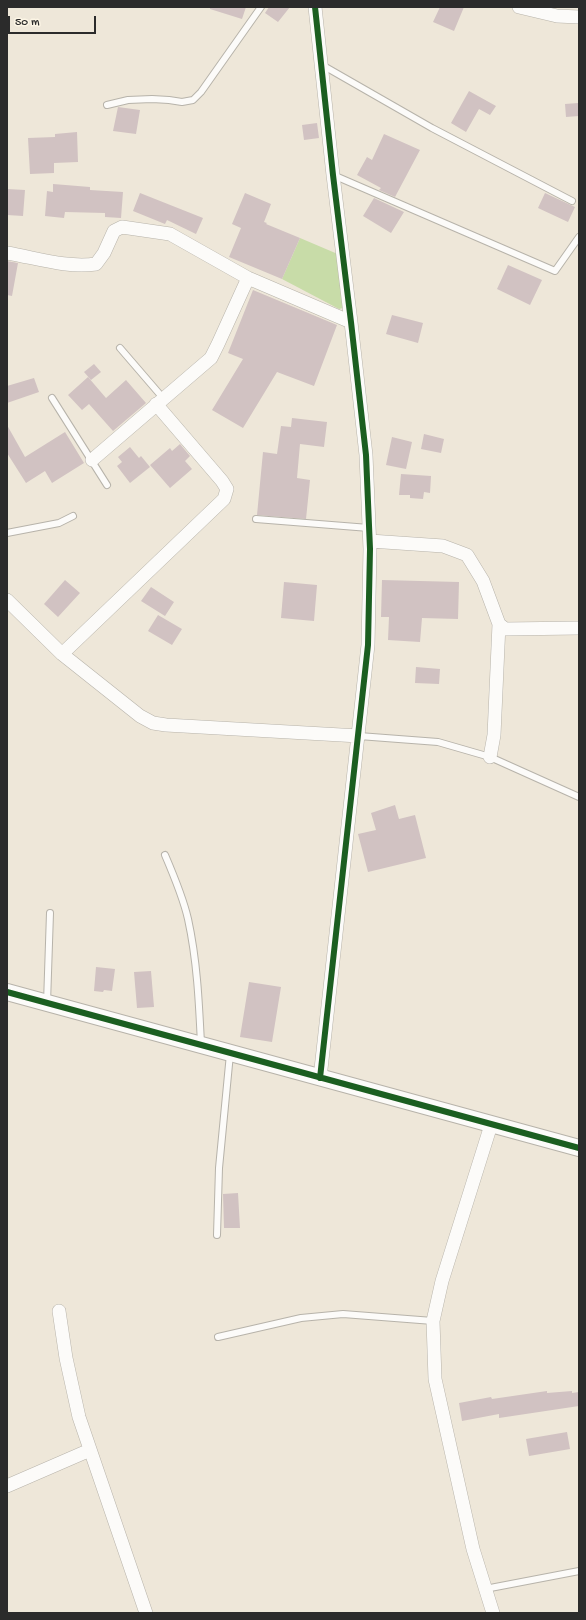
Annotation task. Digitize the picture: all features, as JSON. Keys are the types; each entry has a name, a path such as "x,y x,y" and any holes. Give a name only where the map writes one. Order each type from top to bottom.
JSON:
{"street":[{"path":"315,7 366,455 370,541 368,645 320,1078"},
{"path":"527,8 557,16 579,17"},
{"path":"7,252 68,265 83,266 96,264 104,253 114,231 122,227 170,234 248,278 351,322"},
{"path":"92,460 211,358 248,278"},
{"path":"62,654 224,499 226,489 222,481 159,401"},
{"path":"370,541 443,546 467,555 483,581 499,624 494,735 490,757"},
{"path":"7,600 62,654 140,716 153,723 359,736"},
{"path":"499,624 505,629 579,628"},
{"path":"7,992 579,1148"},
{"path":"491,1125 442,1281 433,1321 435,1379 473,1549 493,1613"},
{"path":"58,1311 77,1410 146,1613"},
{"path":"7,1486 90,1450"}],"lane":[{"path":"107,105 128,100 169,100 182,102 193,100 261,7"},
{"path":"321,64 432,128 572,201"},
{"path":"333,175 554,271 579,237"},
{"path":"120,348 159,401"},
{"path":"52,398 107,485"},
{"path":"7,533 59,523 73,516"},
{"path":"256,519 369,528"},
{"path":"359,736 438,742 490,757 579,797"},
{"path":"165,855 178,887 188,918 195,957 201,1045"},
{"path":"47,1003 50,913"},
{"path":"217,1235 219,1168 230,1053"},
{"path":"218,1337 301,1318 343,1314 433,1321"},
{"path":"485,1589 579,1571"}],"green space":[{"path":"300,238 340,255 347,307 339,309 282,279"}],"building":[{"path":"210,7 246,7 242,19 210,9"},
{"path":"269,7 290,7 278,22 265,13"},
{"path":"440,7 464,7 454,31 433,22"},
{"path":"469,91 496,106 490,115 479,109 466,132 451,123"},
{"path":"578,103 579,116 566,117 565,104"},
{"path":"118,107 140,110 136,134 113,131"},
{"path":"317,123 319,138 304,140 302,125"},
{"path":"77,132 78,162 54,163 54,173 30,174 28,138 55,137 55,134"},
{"path":"384,134 420,150 395,197 379,190 381,188 357,175 367,157 372,160"},
{"path":"53,184 90,187 90,190 123,192 121,218 105,217 105,213 65,212 64,218 45,216 47,191 53,192"},
{"path":"7,189 25,190 23,216 7,215"},
{"path":"140,193 203,218 196,234 167,220 165,224 133,211"},
{"path":"245,193 271,204 264,222 267,223 266,224 300,238 282,279 229,257 241,228 232,224"},
{"path":"545,193 575,207 568,222 538,208"},
{"path":"374,198 404,212 391,233 363,216"},
{"path":"7,261 18,263 12,296 7,295"},
{"path":"508,265 542,280 530,305 497,289"},
{"path":"253,290 337,325 314,386 277,372 243,428 212,410 243,359 228,353"},
{"path":"392,315 423,323 418,343 386,334"},
{"path":"94,364 101,372 91,380 84,372"},
{"path":"88,377 106,398 126,380 146,403 113,431 89,404 82,410 68,395"},
{"path":"34,378 39,392 7,403 7,386"},
{"path":"292,418 327,422 324,447 300,444 297,478 310,480 306,519 257,515 263,452 277,454 281,426 291,427"},
{"path":"7,425 25,457 65,432 84,463 52,483 45,471 26,483 7,453"},
{"path":"424,434 444,439 441,453 421,449"},
{"path":"392,437 412,442 406,469 386,465"},
{"path":"180,444 190,456 185,461 192,469 170,488 150,465 170,448 172,451"},
{"path":"130,447 139,458 141,456 150,467 130,483 117,466 122,462 118,457"},
{"path":"401,474 431,476 430,493 424,492 423,499 410,498 410,495 399,495"},
{"path":"65,580 80,593 58,617 44,604"},
{"path":"382,580 459,582 458,619 422,618 420,642 388,640 389,617 381,617"},
{"path":"284,582 317,585 314,621 281,618"},
{"path":"151,587 174,602 165,616 141,601"},
{"path":"158,615 182,629 172,645 148,631"},
{"path":"416,667 440,669 439,684 415,683"},
{"path":"395,805 399,819 415,815 426,858 368,872 358,834 376,830 371,813"},
{"path":"96,967 115,969 112,991 94,991"},
{"path":"151,971 154,1007 137,1008 134,972"},
{"path":"249,982 281,987 272,1042 240,1037"},
{"path":"238,1193 240,1228 224,1228 223,1194"},
{"path":"547,1391 547,1393 572,1391 572,1393 579,1392 579,1406 499,1418 499,1414 462,1421 459,1403 491,1397 492,1399"},
{"path":"567,1432 570,1449 529,1456 526,1439"}],"cycle path":[{"path":"315,7 366,455 370,549 368,645 320,1078"},
{"path":"7,992 579,1148"}]}
